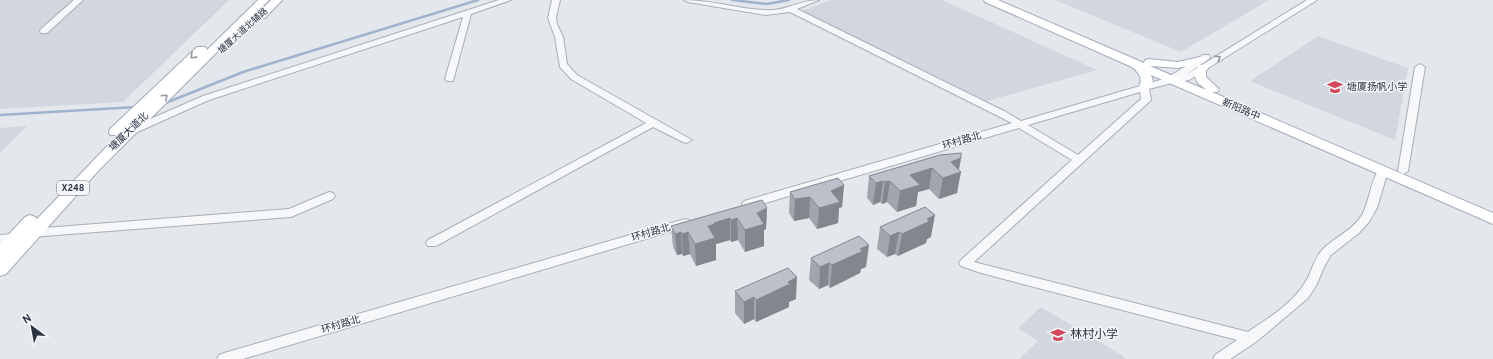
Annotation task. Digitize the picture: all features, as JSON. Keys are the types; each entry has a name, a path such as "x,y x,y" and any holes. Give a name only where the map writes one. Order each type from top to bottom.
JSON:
{"main road":[{"name":"塘厦大道北","path":"0,254 61,187 134,112 251,0"},
{"name":"塘厦大道北","path":"0,270 31,233 125,134 151,111 264,0"},
{"name":"塘厦大道北辅路","path":"184,79 225,49 277,0"},
{"name":"新阳路中","path":"988,0 1133,63 1213,89 1493,210"},
{"name":"新阳路中","path":"1005,0 1149,62 1178,77 1383,171 1493,219"},
{"path":"1149,62 1178,65 1202,64 1200,79 1213,89"},
{"path":"1133,63 1146,75 1147,82 1144,88"},
{"path":"1426,190 1493,230"}],"street":[{"path":"44,31 79,0"},
{"path":"125,134 206,98 507,0"},
{"path":"556,0 552,18 559,37 563,65 567,71 574,77 653,123 687,140"},
{"path":"688,0 765,13 776,13 815,0"},
{"path":"1202,64 1300,0"},
{"path":"1202,64 1313,0"},
{"path":"790,9 1002,114 1079,160"},
{"path":"450,79 468,12"},
{"name":"环村路北","path":"736,208 1144,88 1178,77 1202,64"},
{"path":"1403,171 1420,67"},
{"path":"1144,88 1146,100 965,263 981,269 1251,338"},
{"path":"432,243 653,123"},
{"path":"1220,359 1251,338 1298,300 1310,286 1321,259 1354,231 1365,219 1372,204 1378,181 1383,171"},
{"path":"31,233 291,213 329,196"},
{"name":"环村路北","path":"224,359 698,219"},
{"path":"0,239 14,238"}],"shaded area":[{"path":"0,0 229,0 123,102 0,109"},
{"path":"831,0 942,0 1097,70 987,101 802,11"},
{"path":"1055,0 1269,0 1181,52"},
{"name":"塘厦扬帆小学","path":"1318,36 1408,68 1395,140 1250,81"},
{"path":"27,126 0,153 0,128"},
{"name":"林村小学","path":"1041,307 1126,359 1019,359 1038,341 1018,328"}],"building":[{"path":"961,153 961,158 951,162 961,172 943,178 932,168 910,175 920,185 900,191 890,181 876,183 869,176 940,155"},
{"path":"838,178 844,185 831,191 840,202 819,208 810,197 795,199 790,192"},
{"path":"762,200 767,208 757,213 764,224 745,230 737,218 731,220 730,218 708,226 715,238 695,244 688,232 675,234 671,226"},
{"path":"925,207 935,215 927,219 930,221 902,234 899,232 890,236 880,227"},
{"path":"859,236 869,245 860,249 863,251 832,265 829,263 820,267 811,258"},
{"path":"788,268 797,277 788,282 790,284 756,300 754,297 744,302 735,291"}],"waterway":[{"path":"163,104 243,72 478,0"},
{"path":"732,0 767,4 789,0"},
{"path":"0,115 136,107"}],"place":[{"name":"塘厦扬帆小学","path":"1335,87"},
{"name":"林村小学","path":"1058,335"}]}
